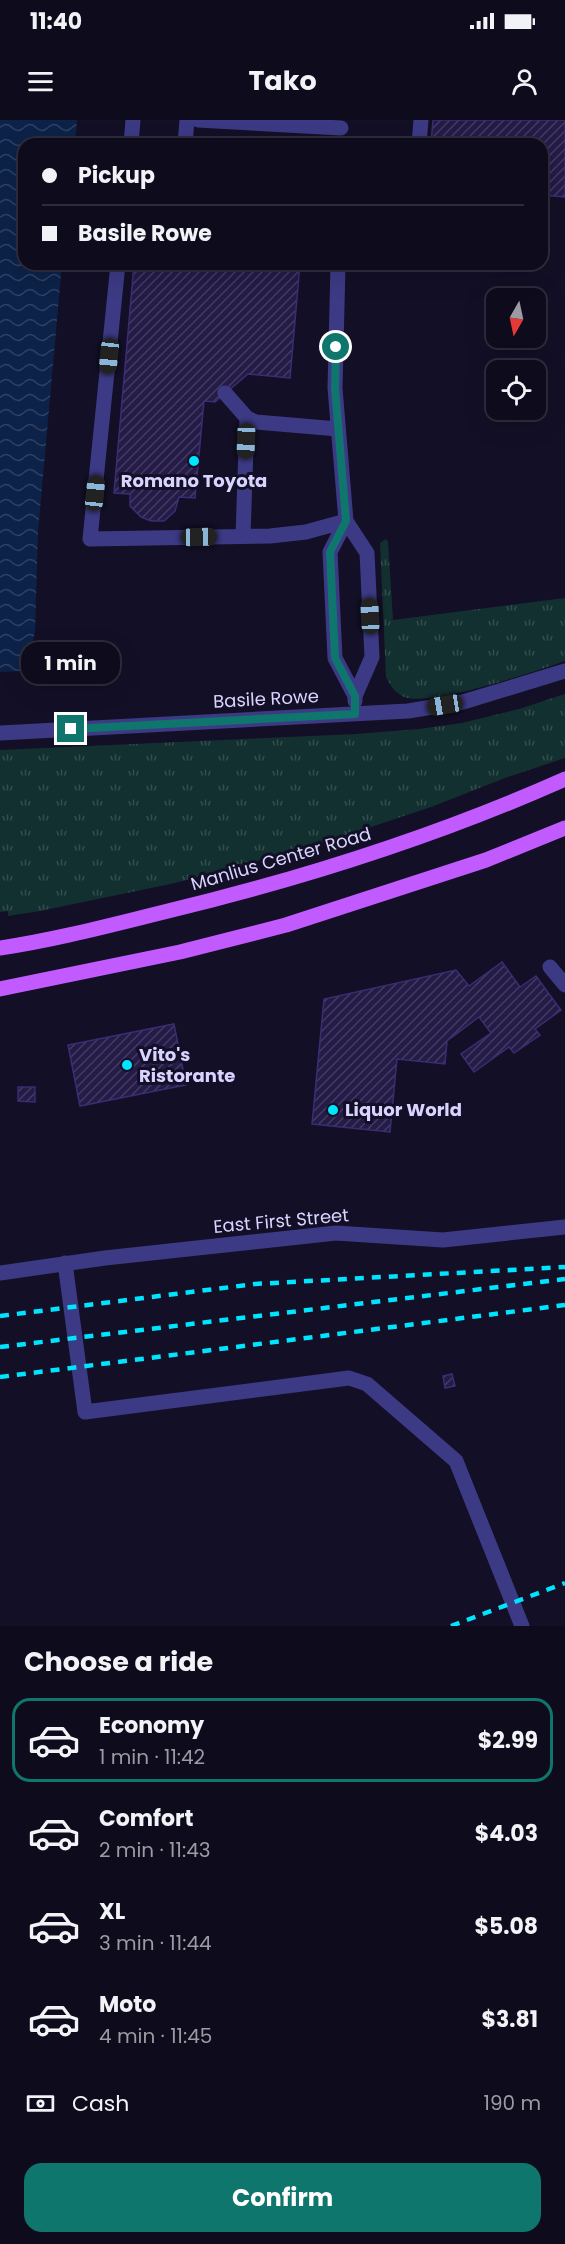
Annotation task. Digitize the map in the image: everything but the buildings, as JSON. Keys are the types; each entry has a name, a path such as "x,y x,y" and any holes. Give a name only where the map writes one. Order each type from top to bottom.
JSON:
{"main road":[{"name":"Manlius Center Road","path":"0,948 43,942 210,901 376,853 526,797 565,779"},
{"path":"0,989 180,952 285,926 486,860 565,828"}],"street":[{"path":"132,138 133,120"},
{"path":"186,138 187,120"},
{"path":"198,120 341,124"},
{"path":"420,138 421,120"},
{"path":"117,270 90,539 270,536 306,532 346,521"},
{"path":"338,270 335,388 346,521 367,553 372,657 355,696 355,714"},
{"path":"225,393 247,418 256,422 338,429"},
{"path":"243,536 247,418"},
{"path":"346,521 330,552 335,658 355,696"},
{"name":"Basile Rowe","path":"0,733 408,711 463,702 565,672"},
{"path":"550,967 565,985"},
{"name":"East First Street","path":"0,1273 65,1263 336,1233 443,1240 565,1227"},
{"path":"65,1263 85,1412 349,1378 367,1384 456,1461 522,1626"}],"green space":[{"path":"386,539 393,620 565,598 565,661 459,693 417,699 401,695 393,689 386,677 380,543"},
{"path":"565,694 565,758 505,778 431,807 320,844 175,883 40,911 8,916 8,911 0,912 0,750 419,729 462,723 519,709"}],"water":[{"path":"0,120 77,120 76,138 18,138 18,270 61,270 38,532 35,632 22,671 0,672"}],"railway":[{"path":"0,1316 255,1284 565,1267"},
{"path":"0,1347 565,1279"},
{"path":"0,1377 565,1305"},
{"path":"451,1626 565,1583"}],"place":[{"name":"Romano Toyota","path":"194,461"},
{"name":"Vito's Ristorante","path":"127,1065"},
{"name":"Liquor World","path":"333,1110"}],"route":[{"path":"71,729 355,714 355,696 335,658 330,552 346,521 335,388 336,347"}]}
